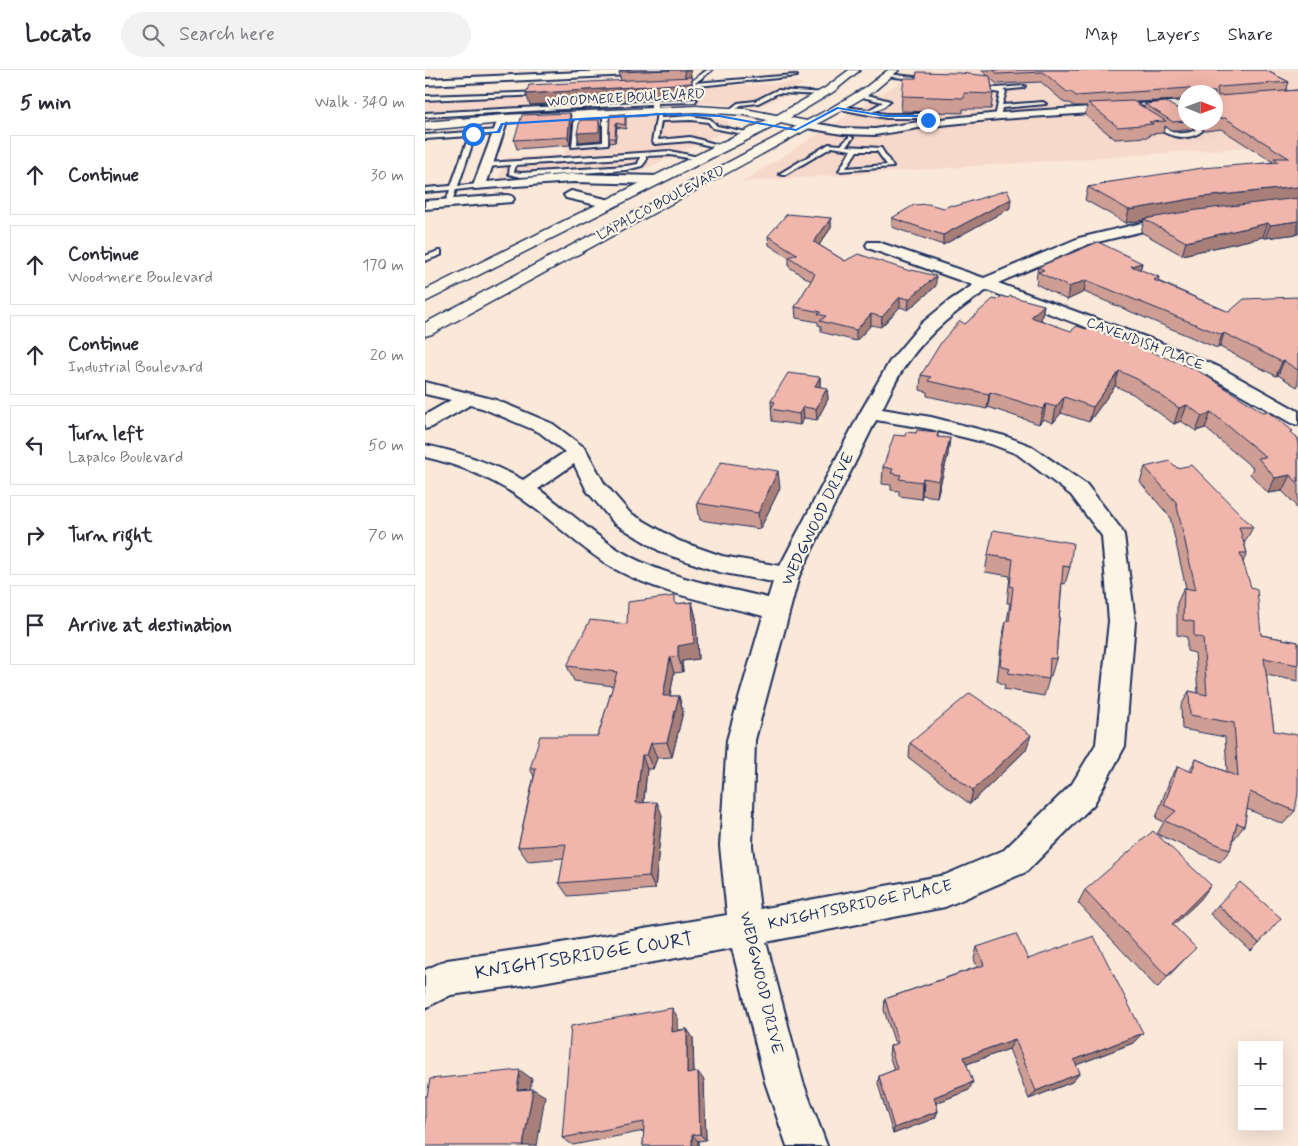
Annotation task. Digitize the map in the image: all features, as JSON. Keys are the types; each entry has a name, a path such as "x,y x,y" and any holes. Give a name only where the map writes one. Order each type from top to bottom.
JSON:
{"main road":[{"name":"LAPALCO BOULEVARD","path":"425,297 774,121 824,93 846,79 855,70"},
{"name":"LAPALCO BOULEVARD","path":"425,330 837,108 860,95 892,72"},
{"name":"WOODMERE BOULEVARD","path":"656,112 696,109 732,110 774,121"},
{"name":"WOODMERE BOULEVARD","path":"425,126 441,120 472,128 564,114 580,121 604,120 623,110 774,121"},
{"path":"774,121 801,127"},
{"path":"605,233 586,230 583,226 587,220 663,183 694,162"},
{"path":"448,318 477,291 559,246 557,242 550,240 536,241"}],"street":[{"path":"425,82 628,75"},
{"path":"801,127 875,132 963,120 998,112 1129,111 1178,106"},
{"path":"801,127 846,142 911,135 945,127 963,120"},
{"path":"501,125 479,186 573,178 658,180"},
{"path":"571,195 573,178"},
{"path":"554,196 571,195 610,204"},
{"path":"425,206 519,198"},
{"name":"WEDGWOOD DRIVE","path":"807,1146 784,1082 745,929 736,846 741,740 787,576 869,414 899,360 922,334 955,304 985,284 1009,272 1084,242 1165,221 1194,217"},
{"name":"CAVENDISH PLACE","path":"873,245 1153,346 1215,372 1298,419"},
{"path":"425,388 489,404 546,428 578,452 595,486 622,518 671,547 719,564 787,576"},
{"path":"425,423 466,399"},
{"name":"KNIGHTSBRIDGE PLACE","path":"745,929 945,891 1015,861 1083,794 1110,746 1122,621 1113,535 1079,490 1024,450 999,440 931,423 869,414"},
{"path":"425,451 445,455 493,472 523,490 607,553 652,577 778,610"},
{"path":"523,490 578,452"},
{"path":"607,553 639,528"},
{"name":"KNIGHTSBRIDGE COURT","path":"425,990 447,978 537,965 745,929"}],"lane":[{"path":"689,86 710,70"},
{"path":"781,77 789,70"},
{"path":"892,72 905,70"},
{"path":"892,72 936,80"},
{"path":"670,87 795,76"},
{"path":"968,85 996,88 1023,87"},
{"path":"996,88 1004,94 998,112 1043,104"},
{"path":"732,110 740,104 756,102 777,90 824,93"},
{"path":"425,98 553,92"},
{"path":"860,95 887,101 879,109 867,112"},
{"path":"656,112 695,100"},
{"path":"837,108 886,116 923,116 931,123"},
{"path":"425,115 441,120 623,110"},
{"path":"656,112 710,121 715,127"},
{"path":"656,112 655,142 690,139 723,147"},
{"path":"1146,118 1168,133 1176,135 1197,133 1201,130"},
{"path":"580,121 574,146 607,143 604,120"},
{"path":"707,131 715,127 748,133"},
{"path":"1147,127 1161,137"},
{"path":"425,137 472,128 448,204"},
{"path":"690,139 698,135"},
{"path":"782,174 831,145 846,142 855,149 879,149 891,166 841,170 855,149"},
{"path":"487,166 675,153 694,162"},
{"path":"513,164 511,173 518,175 616,169 639,166 643,161 643,154"},
{"path":"425,190 479,186"},
{"path":"425,259 438,253"}],"shaded area":[{"path":"916,70 1298,70 1298,144 742,182 913,74"},
{"path":"799,82 803,85 760,107 707,103 425,121 425,102"},
{"path":"673,116 727,120 733,128 645,169 499,179 505,158 564,154 570,122"}],"building":[{"path":"623,70 670,70 619,72"},
{"path":"993,70 1265,70 1289,82 1223,87 1223,85 1178,85 1178,89 1076,96 1071,92 1067,92 1043,72 998,74"},
{"path":"917,72 990,76 993,94 964,93 964,98 902,96 904,78 916,78"},
{"path":"691,77 692,83 526,94 529,85"},
{"path":"1298,90 1298,187 1202,197 1129,210 1088,187 1202,168 1279,162 1274,158 1289,158 1223,118 1223,96"},
{"path":"1133,101 1166,121 1118,127 1088,103"},
{"path":"1166,102 1178,109 1178,122 1173,122 1145,104"},
{"path":"570,113 568,137 514,140 522,115"},
{"path":"625,114 625,125 616,123 615,138 609,138 610,115"},
{"path":"580,120 599,120 599,132 577,133"},
{"path":"1007,190 1011,199 943,235 892,218 914,205 928,204 944,208"},
{"path":"1298,198 1298,221 1270,225 1268,223 1186,242 1144,219 1197,210"},
{"path":"787,214 831,218 814,242 845,261 858,254 910,271 936,276 909,299 900,297 882,317 871,314 856,330 820,321 826,316 818,314 821,312 795,307 815,274 789,257 797,254 768,236"},
{"path":"1098,242 1142,263 1131,266 1159,277 1154,280 1229,312 1244,299 1297,297 1298,370 1284,361 1282,362 1224,333 1222,335 1086,280 1069,287 1038,272 1044,270 1038,267"},
{"path":"1002,296 1008,298 1010,296 1044,305 1031,317 1071,331 1077,326 1086,329 1089,327 1197,370 1263,412 1267,411 1293,431 1290,432 1298,438 1298,483 1290,475 1275,478 1258,458 1266,457 1211,412 1202,416 1187,405 1179,408 1137,379 1119,371 1093,407 1064,397 1056,407 1046,404 1043,409 990,392 989,394 928,381 931,377 921,375 942,341 960,321 965,324 993,299 997,300"},
{"path":"788,373 820,377 815,386 827,388 816,409 803,407 799,414 771,409 775,402 771,401"},
{"path":"917,430 938,432 937,437 950,438 939,481 923,478 922,482 899,479 901,475 891,473 893,469 883,467 894,435 905,436 906,432 916,433"},
{"path":"1170,461 1177,468 1192,465 1253,527 1239,527 1247,553 1240,553 1251,587 1257,589 1261,635 1298,642 1298,665 1264,658 1274,731 1298,735 1298,793 1295,811 1250,792 1244,826 1237,823 1230,850 1165,821 1176,811 1164,805 1178,766 1192,772 1196,759 1238,777 1234,723 1190,715 1189,691 1207,695 1203,638 1194,636 1194,622 1183,620 1184,588 1196,590 1176,502 1145,467"},
{"path":"721,462 778,471 758,513 697,503"},
{"path":"993,530 1073,543 1070,567 1063,566 1056,659 1050,658 1049,679 1008,673 1010,669 1000,665 1006,622 1009,621 1013,587 1010,586 1013,559 988,555"},
{"path":"675,596 675,604 692,602 694,643 678,646 678,656 670,658 663,696 679,696 667,742 651,743 647,755 642,755 636,803 657,802 649,876 559,883 566,844 518,847 536,769 530,769 540,736 598,736 617,672 567,666 590,620 627,624 628,602"},
{"path":"970,693 1031,735 973,790 910,743"},
{"path":"1153,831 1211,885 1172,924 1196,948 1167,976 1085,890"},
{"path":"1240,882 1281,918 1259,943 1218,905"},
{"path":"1016,934 1028,959 1094,936 1143,1033 1074,1060 1080,1073 1036,1091 1015,1039 964,1057 973,1082 934,1097 938,1111 894,1128 879,1076 897,1069 890,1046 898,1043 885,999 984,965 977,947"},
{"path":"672,1008 672,1032 687,1029 687,1074 698,1072 700,1134 692,1135 692,1146 643,1146 644,1122 562,1138 571,1026"},
{"path":"520,1070 517,1090 533,1089 523,1146 425,1146 425,1096 427,1096 430,1079"}],"route":[{"path":"473,134 499,132 501,124 662,114 719,116 796,130 837,108 886,116 919,115 928,120"}]}
